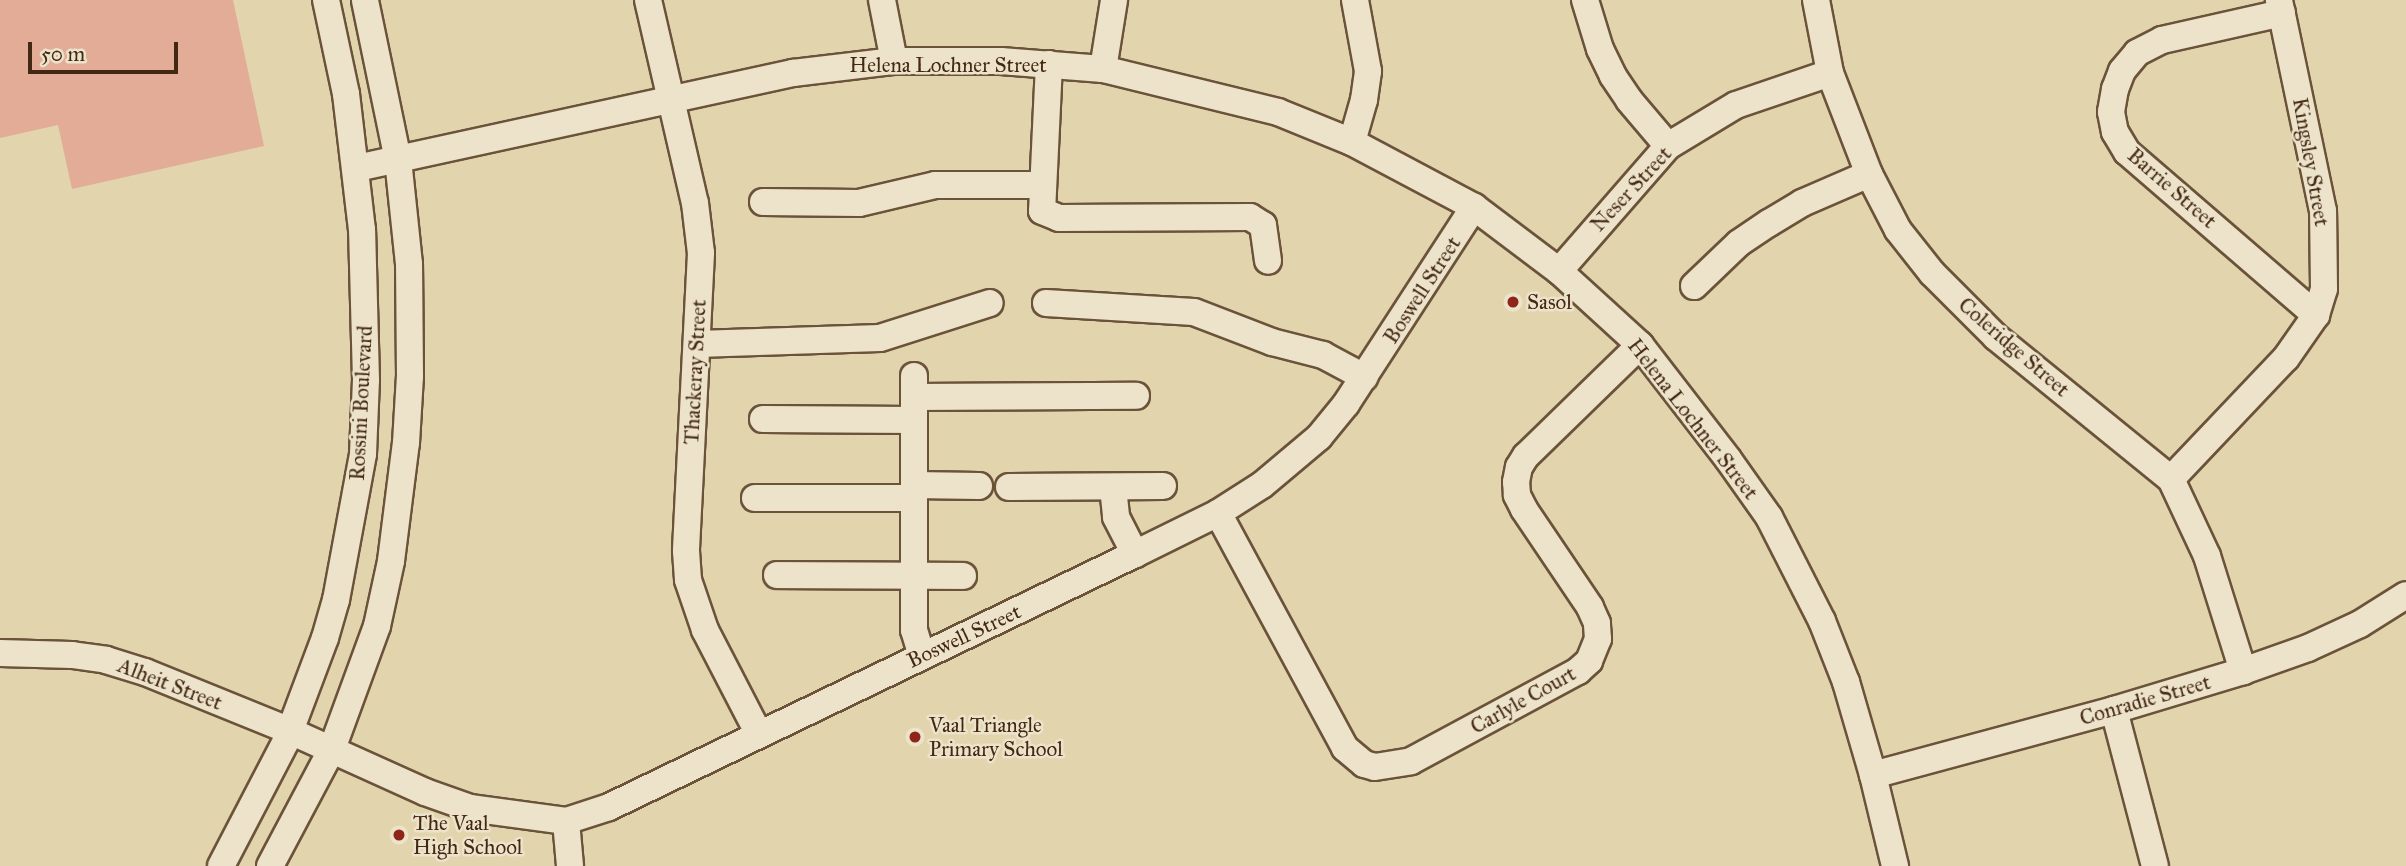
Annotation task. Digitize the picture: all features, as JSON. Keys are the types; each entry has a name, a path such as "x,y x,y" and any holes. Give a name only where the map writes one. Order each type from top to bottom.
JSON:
{"street":[{"name":"Rossini Boulevard","path":"221,866 290,731 337,600 363,454 365,316 356,168 346,94 326,0"},
{"name":"Rossini Boulevard","path":"270,866 332,749 377,626 391,561 406,443 410,275 398,160 365,0"},
{"name":"Thackeray Street","path":"648,0 695,203 701,253 686,551 688,580 705,630 759,734"},
{"path":"882,0 894,61"},
{"path":"1103,69 1114,0"},
{"path":"1352,142 1364,100 1368,71 1355,0"},
{"path":"1585,0 1600,49 1613,76 1629,100 1668,146"},
{"name":"Coleridge Street","path":"1816,0 1830,73 1869,174 1898,230 1959,301 1996,337 2171,479 2207,556 2243,671"},
{"name":"Barrie Street","path":"2280,6 2162,40 2137,53 2122,71 2111,112 2115,132 2127,152 2316,315"},
{"name":"Kingsley Street","path":"2171,479 2286,358 2316,315 2324,289 2323,211 2280,6"},
{"name":"Helena Lochner Street","path":"356,168 793,73 894,61 1001,61 1103,69 1278,112 1352,142 1474,207 1559,271 1640,345 1769,517 1822,621 1846,682 1873,775 1895,866"},
{"path":"1049,64 1042,211 1059,218 1250,217 1263,225 1268,261"},
{"name":"Neser Street","path":"1559,271 1668,146 1736,105 1830,73"},
{"path":"1694,286 1739,243 1769,223 1802,203 1869,174"},
{"path":"763,202 859,203 935,185 1042,185"},
{"name":"Boswell Street","path":"332,749 425,792 470,808 566,821 609,807 1135,554 1218,513 1262,485 1319,437 1364,377 1474,207"},
{"path":"697,344 880,338 990,303"},
{"path":"1046,303 1194,312 1272,342 1323,355 1364,377"},
{"name":"Carlyle Court","path":"1218,513 1345,748 1354,757 1375,767 1411,761 1578,671 1589,661 1598,639 1597,623 1590,607 1524,509 1517,495 1516,482 1519,467 1526,456 1640,345"},
{"path":"763,419 914,398 1136,396"},
{"path":"914,398 914,630 922,656"},
{"path":"755,498 914,492 979,486"},
{"path":"1009,487 1163,486"},
{"path":"1113,487 1116,517 1135,554"},
{"path":"778,575 963,576"},
{"name":"Conradie Street","path":"1873,775 2114,710 2243,671 2308,648 2360,624 2406,595"},
{"name":"Alheit Street","path":"0,653 72,655 106,660 145,672 332,749"},
{"path":"2114,710 2155,866"},
{"path":"566,821 570,866"}],"building":[{"path":"0,0 233,0 264,146 72,189 58,125 0,138"}],"place":[{"name":"Sasol","path":"1513,302"},
{"name":"Vaal Triangle Primary School","path":"915,737"},
{"name":"The Vaal High School","path":"399,835"}]}
